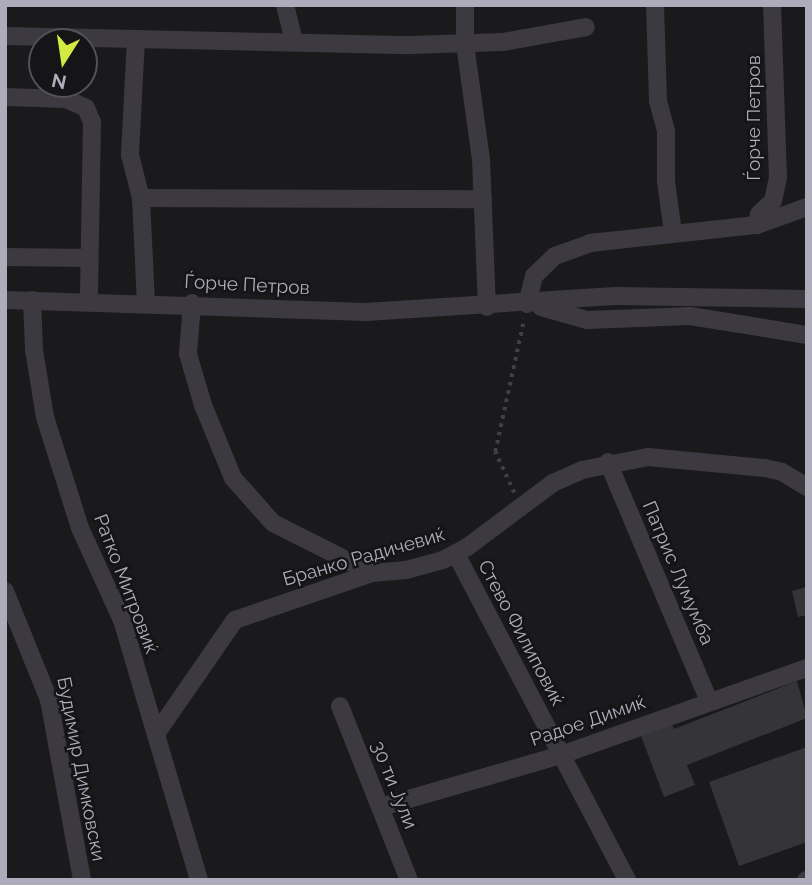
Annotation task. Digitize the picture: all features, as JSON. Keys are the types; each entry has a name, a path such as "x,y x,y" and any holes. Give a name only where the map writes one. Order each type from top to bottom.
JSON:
{"street":[{"path":"285,5 293,42"},
{"path":"465,5 465,44 483,199 487,307"},
{"path":"655,5 658,101 666,131 666,181 673,233"},
{"name":"Ѓорче Петров","path":"757,225 759,214 774,201 778,177 772,5"},
{"path":"5,36 465,44 586,27"},
{"path":"136,39 130,155 141,198 146,303"},
{"path":"5,97 66,99 86,108 92,122 89,301"},
{"path":"141,198 483,199"},
{"path":"807,207 757,225 590,243 555,257 534,276 527,304 587,320 690,316 807,335"},
{"path":"5,257 89,258"},
{"name":"Ѓорче Петров","path":"5,300 192,303 366,312 487,307 614,296 807,299"},
{"name":"Ратко Митровиќ","path":"32,300 34,350 45,417 80,528 122,620 199,880"},
{"path":"192,303 188,355 203,405 233,478 272,523 372,573"},
{"name":"Бранко Радичевиќ","path":"156,734 235,621 372,573 406,570 456,554 553,483 608,462 648,457 703,461 782,471 806,486"},
{"name":"Патрис Лумумба","path":"608,462 709,701"},
{"name":"Стево Филиповиќ","path":"456,554 627,880"},
{"name":"Будимир Димковски","path":"5,591 49,700 82,880"},
{"name":"Радое Димиќ","path":"381,807 561,755 807,668"},
{"name":"30 ти Јули","path":"340,706 409,880"}],"path":[{"path":"521,507 495,452 527,304"}],"building":[{"path":"807,587 807,615 798,617 792,591"},
{"path":"797,681 807,718 687,765 695,785 664,797 638,728 669,716 674,729"},
{"path":"807,747 807,842 739,866 709,782"}]}
